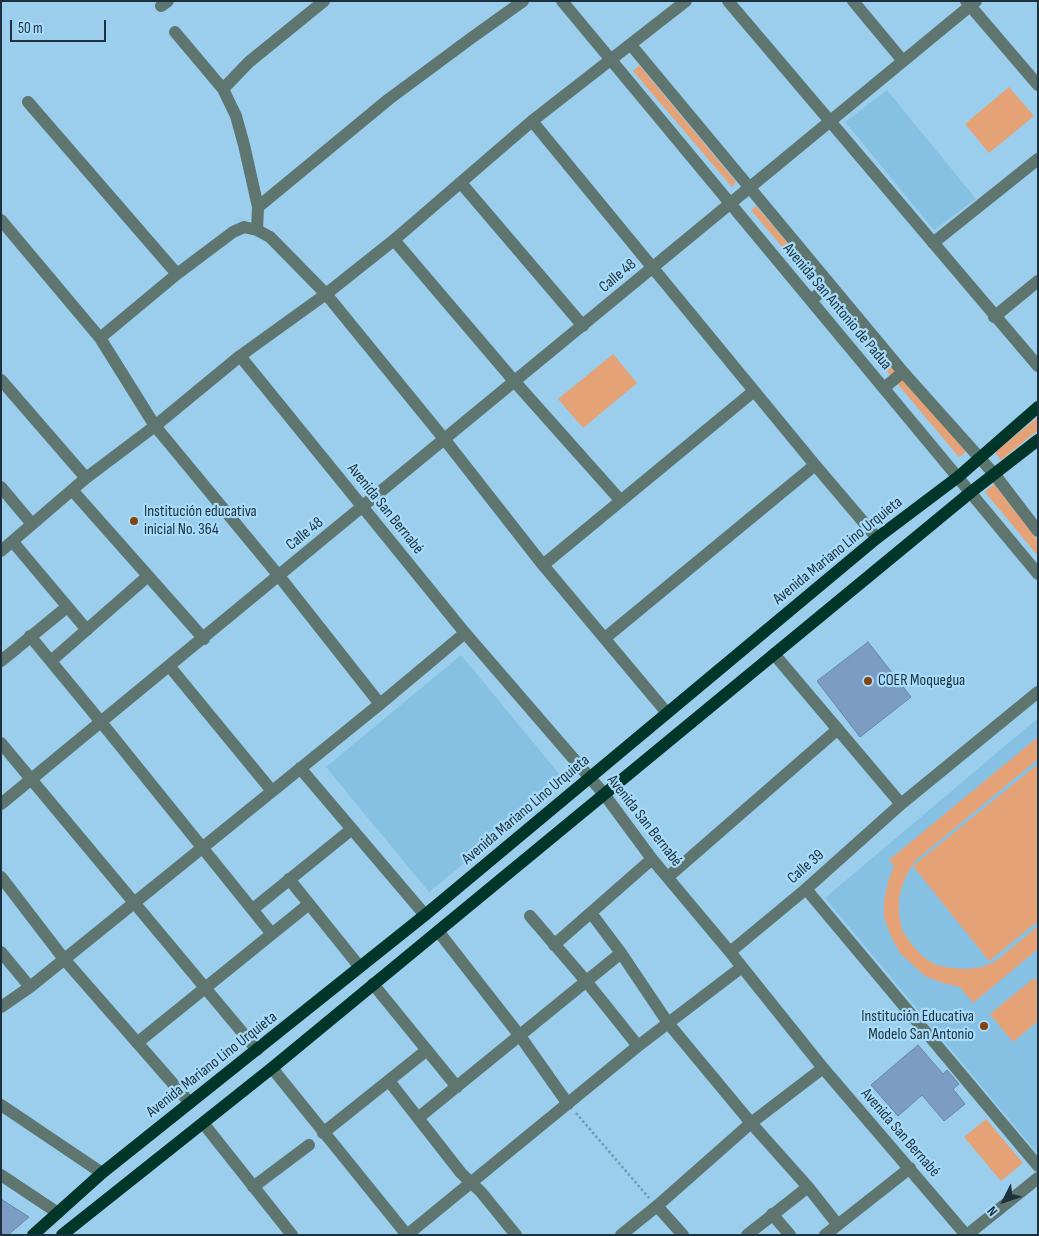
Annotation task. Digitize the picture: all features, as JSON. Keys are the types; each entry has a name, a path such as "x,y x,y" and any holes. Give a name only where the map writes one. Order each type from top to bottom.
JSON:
{"main road":[{"name":"Avenida Mariano Lino Urquieta","path":"33,1235 102,1173 425,915 877,538 958,476 1038,407"},
{"path":"62,1235 272,1068 971,492 1038,440"}],"street":[{"path":"223,89 249,62 324,1"},
{"path":"258,208 389,99 523,1"},
{"name":"Avenida San Antonio de Padua","path":"562,1 1038,574"},
{"path":"1,551 86,478 155,426 240,356 326,294 394,240 532,121 686,1"},
{"path":"728,1 1038,366"},
{"path":"853,1 903,61"},
{"path":"971,3 1038,85"},
{"name":"Calle 48","path":"1,804 445,440 971,3"},
{"path":"175,32 223,89 236,116 258,208 257,230"},
{"name":"Avenida San Antonio de Padua","path":"631,45 903,372 995,475 1038,531"},
{"path":"28,102 177,274"},
{"path":"532,121 877,538"},
{"path":"933,243 1038,159"},
{"path":"461,183 582,326"},
{"path":"1,220 100,338 155,426 280,576 380,704"},
{"path":"100,338 177,274 233,232 244,228 257,230 270,237 326,294 445,440 543,565 667,712"},
{"path":"394,240 515,382 621,501"},
{"path":"994,316 1038,281"},
{"path":"811,300 830,285"},
{"name":"Avenida San Bernabé","path":"240,356 465,633 604,794 652,859 823,1068 967,1235"},
{"path":"884,388 903,372"},
{"path":"1,380 86,478"},
{"path":"543,565 754,391"},
{"path":"605,638 815,465"},
{"path":"1,487 32,524"},
{"path":"72,490 204,639"},
{"path":"13,542 87,630"},
{"path":"51,661 148,576"},
{"path":"1,661 67,607"},
{"path":"1,1007 30,987 465,633"},
{"path":"30,636 272,934"},
{"path":"774,654 901,804"},
{"path":"170,667 272,791"},
{"name":"Calle 39","path":"730,952 806,889 901,804 1038,692"},
{"path":"668,877 838,729"},
{"path":"1,743 257,1050"},
{"path":"300,768 425,915"},
{"path":"253,909 352,829"},
{"path":"554,945 652,859"},
{"path":"1,877 64,959 190,1103"},
{"path":"289,879 360,966"},
{"path":"806,889 1038,1166"},
{"path":"137,1044 309,904"},
{"path":"591,913 621,953 668,1023 751,1124 808,1187 838,1225"},
{"path":"530,916 586,981 638,1046"},
{"path":"438,931 520,1036 568,1104"},
{"path":"1,952 30,987"},
{"path":"418,1118 621,953"},
{"path":"272,1068 323,1134 407,1235 638,1046 742,967"},
{"path":"374,984 457,1088"},
{"path":"323,1134 427,1050"},
{"path":"621,1235 751,1124 823,1068"},
{"path":"389,1081 461,1173 481,1192 516,1235"},
{"path":"1,1104 102,1173"},
{"path":"203,1123 292,1235"},
{"path":"253,1187 309,1145"},
{"path":"826,1235 910,1168"},
{"path":"1,1174 58,1212"},
{"path":"967,1235 1038,1178"},
{"path":"747,1235 808,1187"},
{"path":"657,1206 683,1235"},
{"path":"772,1214 790,1235"}],"path":[{"path":"568,1104 657,1206"}],"shaded area":[{"path":"639,65 736,182 732,187 633,71"},
{"path":"1009,87 1034,116 989,153 965,124"},
{"path":"887,90 976,199 934,230 845,122"},
{"path":"756,206 966,452 959,457 751,210"},
{"path":"613,354 637,383 583,428 558,399"},
{"path":"1038,417 1038,430 1001,460 995,452"},
{"path":"994,484 1038,541 1038,556 985,492"},
{"path":"461,655 565,781 429,892 326,767"},
{"name":"Institución Educativa Modelo San Antonio","path":"1038,718 1038,1154 825,898"},
{"path":"1038,737 1038,759 915,861 902,886 899,899 899,913 902,930 923,957 936,965 968,969 982,967 996,961 1038,926 1038,949 973,1003 960,987 925,976 900,953 884,918 884,902 894,866 889,860"},
{"path":"1038,764 1038,921 989,961 913,866"},
{"path":"1034,978 1038,983 1038,1021 1013,1042 990,1014"},
{"path":"986,1119 1023,1163 1001,1181 964,1137"}],"building":[{"path":"868,642 911,697 860,737 817,681"},
{"path":"918,1045 943,1074 947,1070 959,1084 953,1089 965,1104 944,1121 922,1095 898,1116 871,1085"},
{"path":"1,1199 29,1217 8,1235 1,1235"}],"place":[{"name":"Institución educativa inicial No. 364","path":"134,521"},
{"name":"COER Moquegua","path":"868,681"},
{"name":"Institución Educativa Modelo San Antonio","path":"984,1026"}]}
